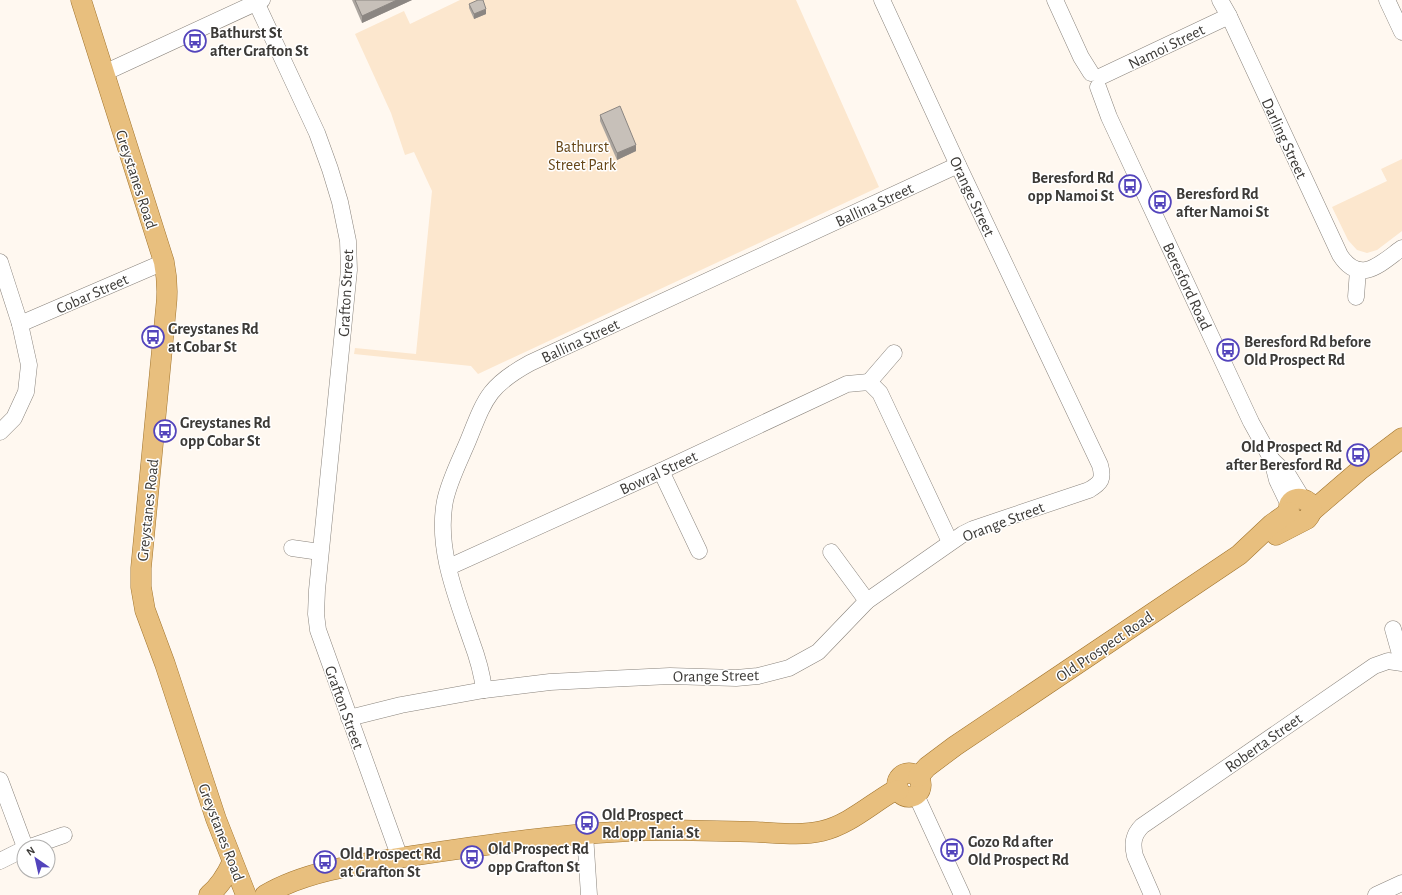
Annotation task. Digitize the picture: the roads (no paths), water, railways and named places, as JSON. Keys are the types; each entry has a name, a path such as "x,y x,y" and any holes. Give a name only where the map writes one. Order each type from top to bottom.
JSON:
{"main road":[{"name":"Greystanes Road","path":"81,0 164,262 167,284 167,301 141,568 141,587 145,610 165,664 216,819 232,863 246,895"},
{"name":"Old Prospect Road","path":"265,895 287,884 308,877 347,868 488,844 585,834 675,830 793,834 830,829 843,823 886,795 911,787 927,767 955,746 1239,555 1272,524 1361,469 1402,438"},
{"path":"209,895 218,887 232,863"}],"street":[{"name":"Orange Street","path":"348,718 401,705 484,690 550,682 670,676 736,678 758,676 789,668 818,652 867,601 950,542 973,529 1088,490 1104,481 1100,465 958,165 882,0"},
{"name":"Beresford Road","path":"1055,0 1081,57 1097,79 1110,117 1251,422 1272,460 1277,480 1299,508"},
{"name":"Darling Street","path":"1220,0 1229,16 1340,255 1348,265 1358,270"},
{"path":"1387,0 1402,32"},
{"path":"104,73 259,1"},
{"name":"Grafton Street","path":"259,1 328,162 340,202 348,240 349,270 320,552 316,614 318,630 348,718 400,858"},
{"name":"Namoi Street","path":"1097,79 1229,16"},
{"name":"Ballina Street","path":"484,690 482,673 452,581 443,529 447,493 481,408 488,396 500,382 530,363 958,165"},
{"path":"1356,297 1358,270 1367,271 1373,269 1402,248"},
{"path":"0,262 20,324 29,365 26,392 14,418 0,432"},
{"name":"Cobar Street","path":"20,324 164,262"},
{"path":"894,352 869,382 880,393 950,542"},
{"name":"Bowral Street","path":"449,567 661,471 847,384 869,382"},
{"path":"661,471 699,550"},
{"path":"292,548 320,552"},
{"path":"831,552 867,601"},
{"name":"Roberta Street","path":"1152,895 1134,856 1129,838 1142,826 1374,666 1388,661 1402,662 1393,630"},
{"path":"0,780 21,839"},
{"path":"911,787 962,895"},
{"path":"585,834 589,895"},
{"path":"53,839 64,835"},
{"path":"0,861 16,852"},
{"path":"1376,895 1402,883"}],"place":[{"name":"Bathurst St after Grafton St","path":"195,41"},
{"name":"Beresford Rd opp Namoi St","path":"1130,186"},
{"name":"Beresford Rd after Namoi St","path":"1160,202"},
{"name":"Greystanes Rd at Cobar St","path":"153,337"},
{"name":"Beresford Rd before Old Prospect Rd","path":"1228,350"},
{"name":"Greystanes Rd opp Cobar St","path":"165,431"},
{"name":"Old Prospect Rd after Beresford Rd","path":"1358,455"},
{"name":"Old Prospect Rd opp Tania St","path":"587,823"},
{"name":"Gozo Rd after Old Prospect Rd","path":"952,850"},
{"name":"Old Prospect Rd opp Grafton St","path":"472,857"},
{"name":"Old Prospect Rd at Grafton St","path":"325,862"}],"park label":[{"name":"Bathurst Street Park","path":"582,155"}]}
